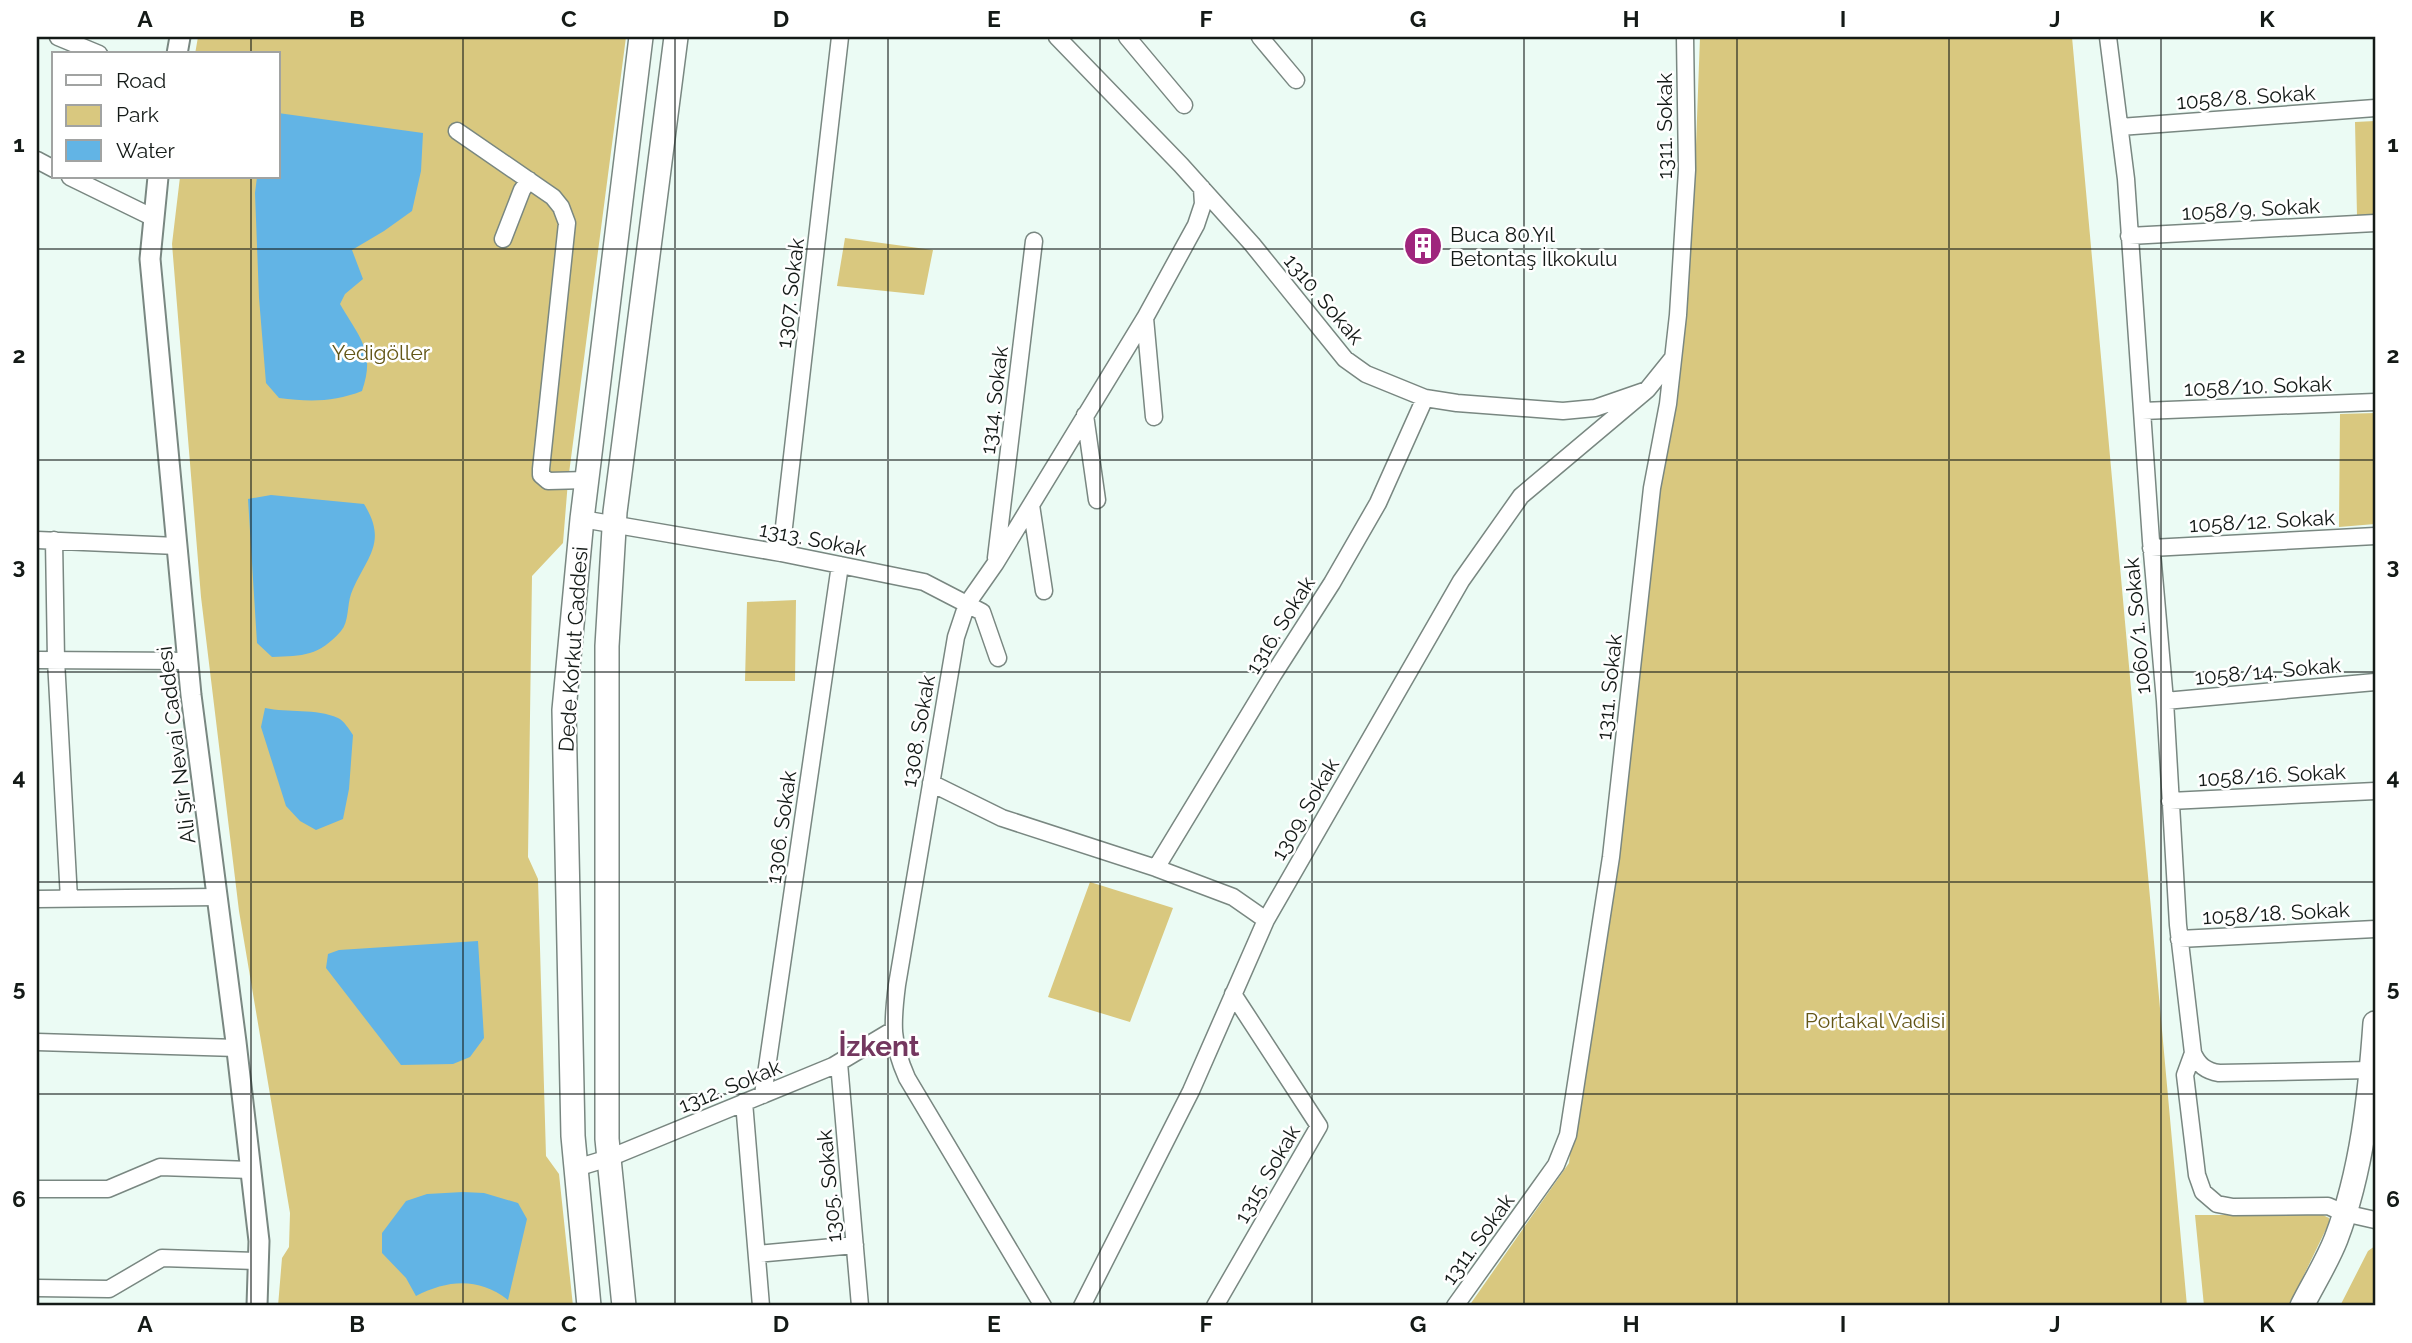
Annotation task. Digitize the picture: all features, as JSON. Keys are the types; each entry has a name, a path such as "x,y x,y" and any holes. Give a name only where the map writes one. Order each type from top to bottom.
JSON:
{"main road":[{"name":"Dede Korkut Caddesi","path":"589,1306 573,1136 564,710 582,519 641,37"},
{"name":"Dede Korkut Caddesi","path":"624,1306 607,1139 607,646 614,523 676,37"},
{"path":"2302,1306 2335,1241 2353,1183 2370,1116 2375,1023"}],"street":[{"path":"58,37 94,52"},
{"name":"1307. Sokak","path":"781,553 840,37"},
{"name":"1310. Sokak","path":"1057,37 1202,188 1252,244 1345,359 1366,374 1426,398 1563,411 1595,408 1647,390"},
{"path":"1127,37 1184,104"},
{"path":"1261,37 1296,80"},
{"name":"1311. Sokak","path":"1455,1306 1556,1165 1568,1135 1611,857 1652,488 1668,404 1678,315 1687,170 1685,37"},
{"name":"1060/1. Sokak","path":"2108,37 2120,127 2165,701 2179,939 2193,1053 2185,1075 2197,1175 2203,1192 2217,1204 2233,1207 2328,1206 2344,1213"},
{"name":"1058/8. Sokak","path":"2120,127 2375,108"},
{"path":"457,131 553,197 568,223 541,475 544,479 555,482 587,480"},
{"path":"73,178 154,218"},
{"name":"Ali Şir Nevai Caddesi","path":"158,178 150,259 188,661 259,1241 257,1306"},
{"path":"503,239 528,180"},
{"name":"1308. Sokak","path":"1044,1306 907,1078 896,1053 893,1030 897,985 956,636 967,604 995,564 1145,318 1196,225 1203,204 1202,188"},
{"name":"1058/9. Sokak","path":"2129,236 2375,223"},
{"name":"1314. Sokak","path":"995,564 1034,241"},
{"path":"1145,318 1154,417"},
{"path":"1647,390 1672,359"},
{"name":"1309. Sokak","path":"1082,1306 1191,1091 1266,920 1461,581 1521,496 1647,390"},
{"name":"1316. Sokak","path":"1156,868 1332,583 1378,503 1426,398"},
{"name":"1058/10. Sokak","path":"2142,411 2375,402"},
{"path":"1085,415 1097,500"},
{"path":"1031,505 1044,591"},
{"name":"1313. Sokak","path":"582,519 781,553 924,582 982,612 998,658"},
{"name":"1058/12. Sokak","path":"2151,548 2375,536"},
{"path":"37,540 177,546"},
{"path":"54,540 69,899"},
{"name":"1306. Sokak","path":"763,1095 840,565"},
{"path":"37,660 188,661"},
{"name":"1058/14. Sokak","path":"2165,701 2375,682"},
{"path":"931,783 1002,818 1156,868 1233,897 1266,920"},
{"name":"1058/16. Sokak","path":"2170,801 2375,791"},
{"path":"37,900 217,897"},
{"name":"1058/18. Sokak","path":"2179,939 2375,929"},
{"name":"1315. Sokak","path":"1215,1306 1319,1126 1233,994"},
{"name":"1312. Sokak","path":"576,1168 609,1158 839,1063 893,1030"},
{"path":"37,1042 237,1048"},
{"path":"2193,1053 2201,1066 2219,1073 2371,1070"},
{"name":"1305. Sokak","path":"839,1063 860,1306"},
{"path":"744,1102 761,1306"},
{"path":"37,1189 108,1189 160,1167 251,1170"},
{"path":"2344,1213 2375,1220"},
{"path":"757,1254 855,1245"},
{"path":"37,1288 109,1289 162,1258 258,1261"}],"green space":[{"name":"Yedigöller","path":"198,37 626,37 568,481 563,543 532,576 528,857 538,879 546,1156 559,1174 573,1306 278,1306 282,1258 289,1247 290,1213 239,911 201,597 172,244 180,178 280,178 280,52 195,52"},
{"name":"Portakal Vadisi","path":"1700,37 2072,37 2187,1306 1469,1306 1569,1163 1696,145"},
{"path":"2375,121 2375,215 2357,216 2355,122"},
{"path":"845,238 933,250 924,295 837,286"},
{"path":"2375,413 2375,524 2339,527 2340,414"},
{"path":"796,600 795,681 745,681 747,602"},
{"path":"1090,882 1173,908 1130,1022 1048,997"},
{"path":"2195,1215 2323,1215 2329,1218 2329,1223 2289,1306 2204,1306"},
{"path":"2375,1246 2375,1306 2340,1306 2368,1251"}],"water":[{"path":"280,113 423,133 421,171 412,211 352,250 363,279 345,294 340,304 359,335 366,355 366,377 362,391 332,399 279,398 266,383 255,193 257,178 280,178"},
{"path":"271,495 364,504 374,530 375,541 351,594 344,627 318,650 302,655 272,657 257,643 248,499"},
{"path":"265,708 329,715 340,719 350,730 353,735 349,789 343,819 316,830 300,821 286,806 261,727"},
{"path":"478,941 484,1038 470,1057 453,1064 401,1065 326,968 328,954 339,950"},
{"path":"484,1193 518,1203 527,1219 508,1300 485,1287 463,1283 440,1287 416,1296 406,1278 382,1253 382,1233 406,1201 427,1194"}],"place":[{"name":"Buca 80.Yıl Betontaş İlkokulu","path":"1423,246"}],"district":[{"name":"İzkent","path":"879,1046"}]}
